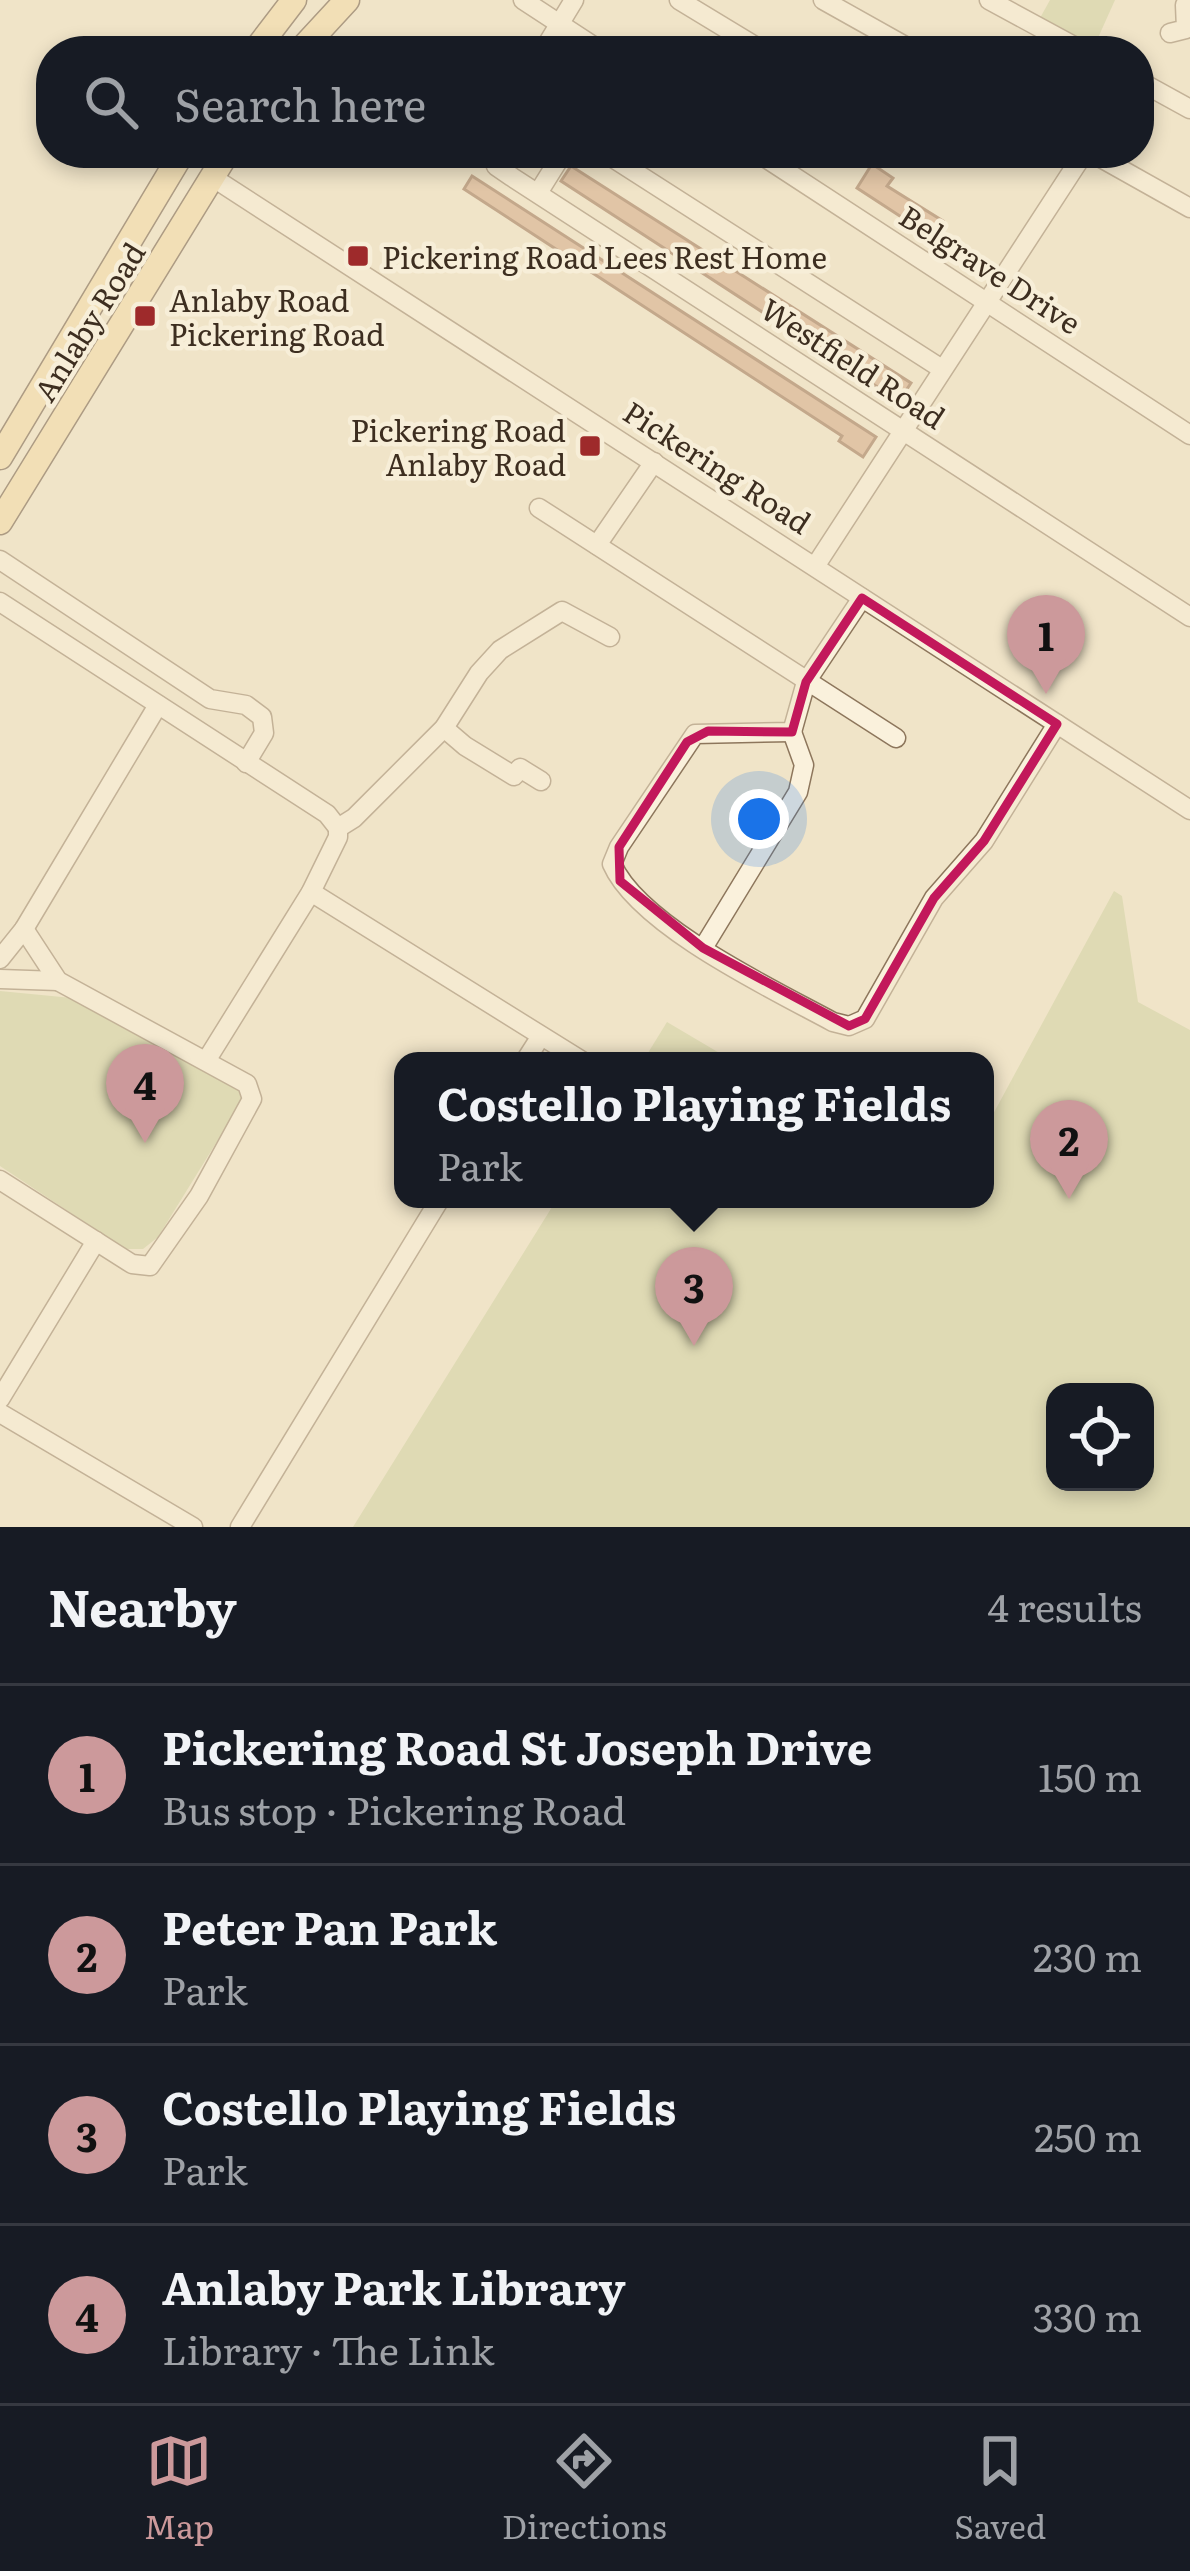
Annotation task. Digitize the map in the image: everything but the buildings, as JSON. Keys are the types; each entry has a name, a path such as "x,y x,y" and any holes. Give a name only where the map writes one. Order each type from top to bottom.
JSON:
{"main road":[{"path":"266,36 294,0"},
{"path":"315,36 347,0"},
{"name":"Anlaby Road","path":"0,457 173,168"},
{"name":"Anlaby Road","path":"0,521 217,168"}],"street":[{"path":"523,0 578,36"},
{"path":"552,36 574,0"},
{"path":"679,0 738,36"},
{"path":"823,0 887,36"},
{"path":"988,0 1055,36"},
{"path":"1182,31 1185,5"},
{"path":"1154,89 1190,109"},
{"name":"Westfield Road","path":"499,168 1190,617"},
{"path":"538,193 554,168"},
{"path":"628,168 942,369"},
{"name":"Belgrave Drive","path":"781,168 1190,435"},
{"path":"816,565 1078,168"},
{"path":"1116,168 1190,208"},
{"name":"Pickering Road","path":"212,176 1190,810"},
{"path":"597,545 654,462"},
{"path":"539,508 896,739"},
{"path":"0,560 210,699 246,705 262,717 264,733 245,763"},
{"path":"703,948 798,793 804,765 792,732 806,682 862,598"},
{"path":"0,602 327,814 338,828 311,892 206,1061"},
{"path":"338,828 354,818 444,728 479,673 500,650 562,610 610,637"},
{"path":"0,959 24,928 158,705"},
{"path":"792,732 695,734 619,847 612,865 620,881 666,924 833,1022 849,1026 865,1018 934,898 984,841 1058,724"},
{"path":"444,728 514,776 520,768 541,781"},
{"path":"311,892 567,1052"},
{"path":"24,928 58,981"},
{"path":"0,979 58,981 247,1084 252,1099 167,1245 150,1265 133,1264 0,1180"},
{"path":"531,1052 541,1036"},
{"path":"241,1527 435,1208"},
{"path":"0,1400 96,1241"},
{"path":"0,1414 193,1527"}],"highlighted area":[{"path":"862,598 1057,724 984,841 934,898 865,1019 849,1026 703,948 620,881 619,847 687,742 708,731 792,732 806,682"}],"green space":[{"path":"1050,0 1115,0 1099,36 1071,36 1040,18"},
{"path":"1114,891 1122,896 1138,1002 1190,1030 1190,1527 353,1527 551,1208 994,1208 994,1112"},
{"path":"0,991 72,998 241,1087 242,1101 158,1237 143,1249 125,1249 0,1166"},
{"path":"667,1022 718,1052 649,1052"}],"place":[{"name":"Pickering Road Lees Rest Home","path":"358,256"},
{"name":"Anlaby Road Pickering Road","path":"145,316"},
{"name":"Pickering Road Anlaby Road","path":"590,446"},
{"name":"Pickering Road St Joseph Drive","path":"1046,694"},
{"name":"Anlaby Park Library","path":"145,1143"},
{"name":"Peter Pan Park","path":"1069,1199"},
{"name":"Costello Playing Fields","path":"694,1346"}]}
